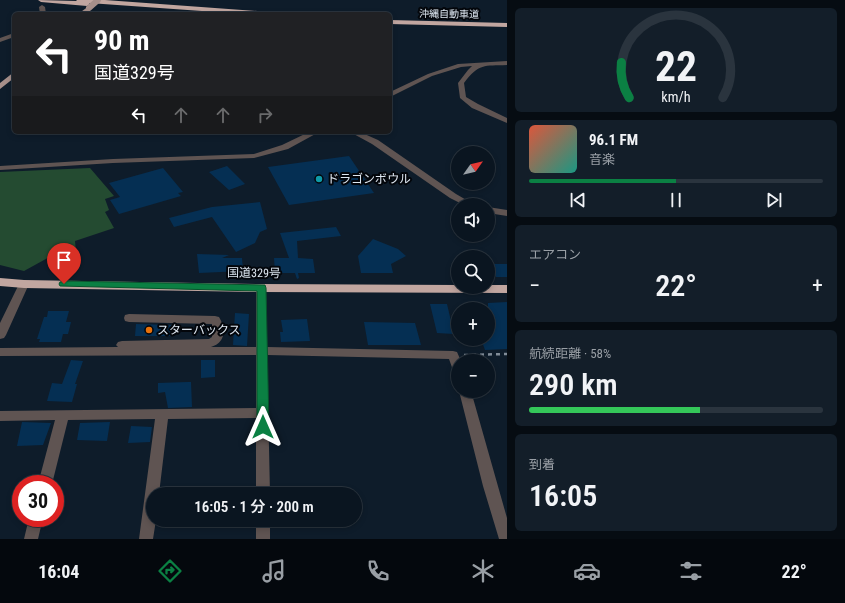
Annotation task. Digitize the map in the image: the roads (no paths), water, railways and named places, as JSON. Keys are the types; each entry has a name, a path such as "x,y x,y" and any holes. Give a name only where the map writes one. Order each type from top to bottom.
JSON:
{"highway":[{"path":"41,0 189,12"},
{"path":"79,0 244,12"},
{"name":"沖縄自動車道","path":"392,19 507,21"},
{"name":"沖縄自動車道","path":"392,22 507,26"},
{"name":"国道329号","path":"0,282 24,284 262,288 507,289"}],"main road":[{"path":"84,12 98,0"},
{"path":"0,87 12,76"}],"street":[{"path":"42,7 43,12"},
{"path":"0,40 12,36"},
{"path":"392,94 430,75 460,65 507,62"},
{"path":"480,64 470,71 461,83 462,98 475,106 507,121"},
{"path":"0,168 113,161 254,156 286,147 311,134"},
{"path":"358,134 375,142 457,198"},
{"path":"495,211 507,213"},
{"path":"0,335 24,284"},
{"path":"262,288 263,487"},
{"path":"121,345 211,343 217,339 218,325 215,320 129,318"},
{"path":"0,352 263,351 451,355"},
{"path":"467,398 490,486 506,539"},
{"path":"0,416 262,413"},
{"path":"146,539 162,414"},
{"path":"47,475 63,416"},
{"path":"31,539 34,527"},
{"path":"263,527 264,539"}],"place":[{"name":"ドラゴンボウル","path":"319,179"},
{"name":"スターバックス","path":"149,330"}]}
